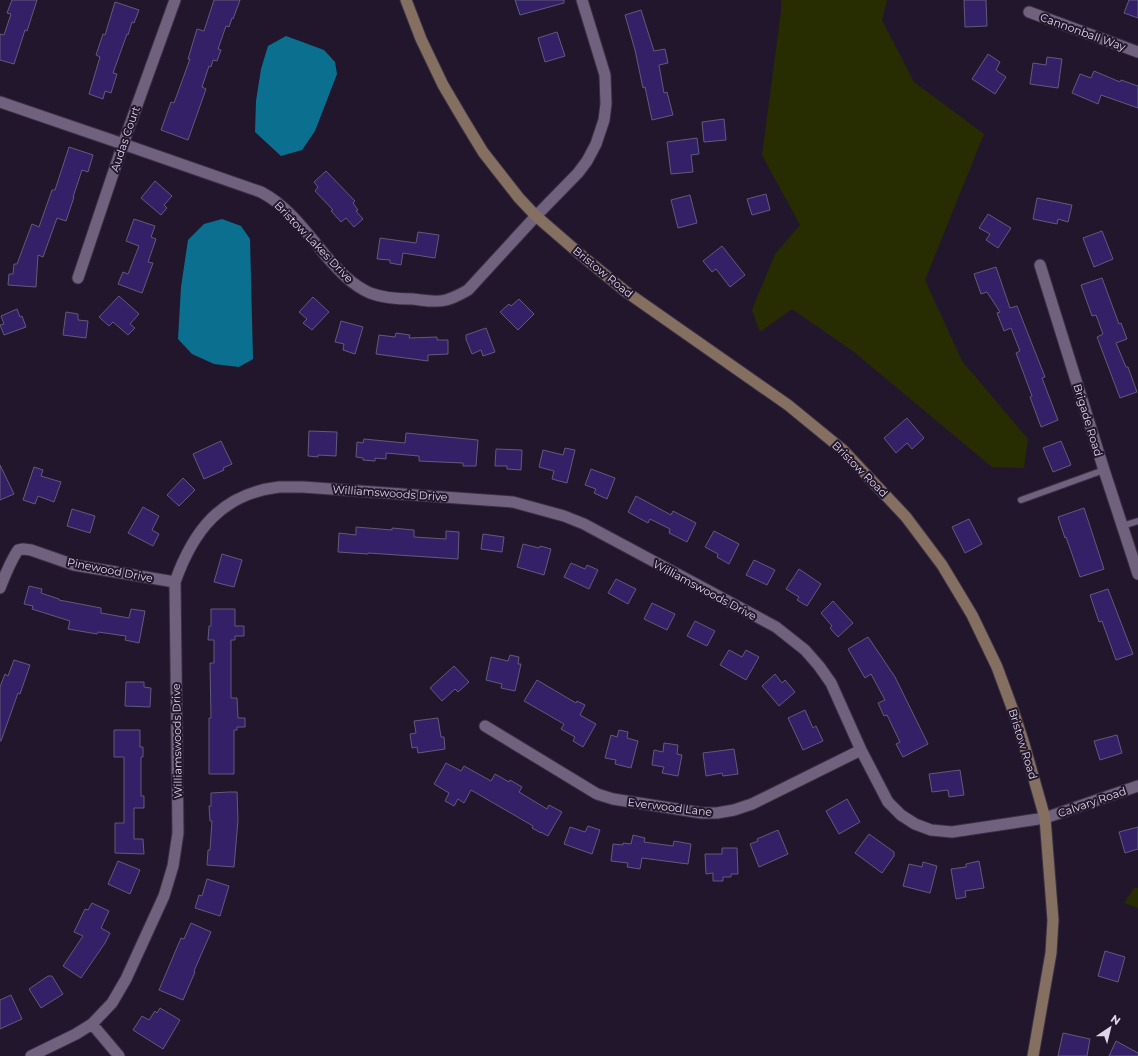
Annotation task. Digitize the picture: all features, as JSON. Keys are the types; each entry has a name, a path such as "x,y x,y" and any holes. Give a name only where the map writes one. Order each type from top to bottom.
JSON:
{"main road":[{"name":"Bristow Road","path":"406,0 421,39 463,119 483,152 519,198 536,216 625,291 788,405 843,450 906,517 942,565 972,616 997,667 1022,737 1045,818 1053,920 1051,953 1033,1056"}],"street":[{"name":"Audas Court","path":"78,278 123,144 175,0"},
{"name":"Bristow Lakes Drive","path":"0,102 261,192 270,197 296,220 338,270 358,287 370,293 382,296 445,301 468,290 578,173 588,161 596,144 604,120 606,104 605,75 582,0"},
{"name":"Cannonball Way","path":"1029,12 1138,52"},
{"name":"Brigade Road","path":"1040,265 1138,574"},
{"name":"Williamswoods Drive","path":"31,1056 76,1034 92,1024 112,1003 126,980 164,896 173,866 178,833 175,582 183,560 192,544 204,526 214,515 236,500 261,490 280,487 303,487 513,502 564,516 584,524 776,627 805,650 831,683 861,750 888,802 901,815 915,824 931,830 952,832 1045,818"},
{"name":"Pinewood Drive","path":"0,588 12,559 18,550 23,549 31,550 74,565 175,582"},
{"name":"Everwood Lane","path":"485,726 597,794 613,799 702,813 717,813 734,810 752,804 861,750"},
{"name":"Calvary Road","path":"1045,818 1138,786"},
{"path":"92,1024 119,1056"}],"lane":[{"path":"1021,500 1104,470"},
{"path":"1122,526 1138,521"}],"green space":[{"path":"781,0 887,0 882,20 914,82 984,134 925,280 962,361 1028,439 1024,468 992,467 854,352 792,309 760,332 752,310 775,254 800,225 762,155 781,11"},
{"path":"1134,888 1138,888 1138,908 1124,903"}],"water":[{"path":"286,36 324,50 335,62 337,74 315,131 302,150 281,156 255,132 256,101 261,69 268,46"},
{"path":"222,219 241,226 250,239 253,359 239,367 214,364 192,354 178,339 181,287 188,240 204,224"}],"building":[{"path":"12,0 37,0 14,64 0,60 0,34 4,35 11,14 7,13"},
{"path":"214,0 240,0 229,27 226,26 218,49 221,50 217,61 213,60 211,67 209,66 202,87 206,89 188,140 161,130 171,102 174,103 190,59 188,59 197,29 204,31"},
{"path":"515,0 564,0 564,3 520,15"},
{"path":"964,0 986,0 987,26 965,27"},
{"path":"1129,0 1138,0 1138,18 1124,13"},
{"path":"115,2 139,10 134,23 132,22 128,35 127,34 113,73 117,74 111,93 105,91 103,99 89,94 100,57 96,55 103,34 105,35"},
{"path":"641,10 654,51 665,49 668,63 659,65 664,93 667,92 673,115 652,120 645,87 643,88 635,50 625,15"},
{"path":"557,32 565,56 545,62 538,38"},
{"path":"988,54 1000,62 996,70 1006,77 995,94 972,79"},
{"path":"1047,57 1062,59 1058,88 1030,84 1033,63 1046,65"},
{"path":"1094,71 1120,82 1121,80 1138,86 1138,108 1101,95 1098,104 1072,93 1080,74 1091,78"},
{"path":"724,119 726,140 704,142 702,122"},
{"path":"697,138 699,154 691,155 693,172 671,174 667,142"},
{"path":"69,147 93,155 88,172 82,170 66,221 57,218 43,257 38,255 36,287 8,285 9,274 13,274 14,264 17,264 32,224 39,227 52,190 55,190"},
{"path":"326,171 355,201 353,203 358,210 356,211 363,219 354,227 346,218 341,222 331,211 333,210 315,191 318,187 314,182"},
{"path":"155,181 172,196 164,205 167,208 161,215 141,198"},
{"path":"766,194 770,210 752,215 747,199"},
{"path":"690,195 697,223 678,228 671,200"},
{"path":"1037,198 1072,205 1068,222 1058,219 1057,224 1033,219"},
{"path":"988,214 1011,228 998,248 986,240 990,234 979,228"},
{"path":"134,219 155,226 151,237 156,239 148,262 153,263 142,293 118,284 123,272 128,274 139,246 126,241"},
{"path":"1102,231 1113,259 1094,267 1083,238"},
{"path":"418,232 439,235 435,258 403,253 401,265 390,263 390,260 377,259 380,238 416,243"},
{"path":"722,246 745,275 730,287 716,269 712,272 703,261"},
{"path":"996,267 1010,308 1017,306 1045,377 1042,378 1058,420 1041,427 1030,397 1032,396 1016,353 1020,351 1011,328 1004,331 997,313 1000,312 987,292 981,294 974,274"},
{"path":"1102,278 1119,324 1121,323 1127,339 1116,343 1126,367 1128,367 1137,392 1120,398 1097,337 1103,334 1096,315 1092,316 1081,285"},
{"path":"119,296 139,314 130,324 135,328 128,335 113,322 109,326 99,317"},
{"path":"313,297 329,312 312,330 303,323 307,319 299,312"},
{"path":"519,299 534,314 518,330 500,312 509,304 511,306"},
{"path":"17,309 20,317 22,316 26,327 4,335 0,325 4,324 1,316"},
{"path":"66,312 78,314 78,320 88,321 86,338 63,335"},
{"path":"341,321 363,327 355,354 343,350 344,344 335,342"},
{"path":"486,328 495,352 483,356 481,350 472,354 466,339 466,335"},
{"path":"396,333 410,335 409,338 437,337 437,340 448,340 448,354 428,355 428,361 376,354 379,335 395,337"},
{"path":"907,418 924,438 912,449 907,443 896,453 884,438"},
{"path":"309,431 337,432 336,456 308,456"},
{"path":"406,433 478,440 476,466 463,466 463,463 419,461 419,456 386,453 386,459 375,458 375,461 363,460 363,458 356,457 357,442 363,443 364,439 405,443"},
{"path":"221,441 232,464 223,468 224,470 204,479 193,454"},
{"path":"1061,441 1071,465 1053,472 1043,448"},
{"path":"565,448 575,450 567,483 552,479 554,471 539,467 543,450 563,455"},
{"path":"496,449 522,450 521,470 507,469 507,466 495,466"},
{"path":"0,465 14,494 0,500"},
{"path":"34,467 43,470 41,476 61,482 54,502 38,496 35,504 23,500"},
{"path":"591,469 615,478 607,499 594,493 596,489 585,485"},
{"path":"183,478 195,490 179,506 167,495"},
{"path":"636,496 671,515 673,511 696,523 687,542 669,533 670,529 650,519 648,523 628,512"},
{"path":"143,507 159,516 152,530 159,534 153,546 128,533"},
{"path":"1084,508 1104,569 1080,577 1058,517"},
{"path":"72,509 95,516 90,533 67,526"},
{"path":"969,519 982,544 965,553 952,527"},
{"path":"356,527 414,530 414,537 446,539 446,531 459,532 458,559 338,552 339,533 356,535"},
{"path":"714,531 739,544 729,564 717,557 718,554 705,547"},
{"path":"483,534 504,537 502,552 481,549"},
{"path":"523,544 551,549 544,575 517,567"},
{"path":"222,554 242,560 234,587 214,582"},
{"path":"754,560 775,570 767,585 746,575"},
{"path":"571,563 585,569 587,565 598,570 589,589 564,577"},
{"path":"799,569 821,584 807,606 797,600 799,597 786,589"},
{"path":"616,579 636,589 628,604 608,593"},
{"path":"29,586 42,589 41,593 59,600 101,608 101,613 129,618 131,609 145,611 139,643 125,640 126,636 98,632 97,634 68,629 70,621 32,609 33,606 24,604"},
{"path":"1108,589 1133,654 1116,660 1102,621 1099,622 1090,595"},
{"path":"833,601 853,623 838,637 830,628 832,626 821,613"},
{"path":"652,603 675,614 667,630 644,619"},
{"path":"211,609 235,609 235,626 244,626 244,636 235,636 235,640 231,640 231,698 237,698 238,718 245,718 245,727 237,727 237,730 234,730 234,774 209,774 209,718 211,718 210,663 214,663 214,640 208,640 209,626 211,626"},
{"path":"695,621 715,631 707,646 687,636"},
{"path":"868,637 895,677 928,744 903,757 896,744 900,742 887,715 884,716 878,703 885,700 871,674 865,678 848,649"},
{"path":"729,650 742,657 746,650 759,657 746,680 720,665"},
{"path":"510,655 519,657 518,664 521,664 515,691 501,688 502,684 486,680 491,657 508,661"},
{"path":"14,660 30,665 20,694 18,693 0,741 0,687 5,674 8,676"},
{"path":"454,666 469,682 458,692 455,689 442,701 430,688"},
{"path":"775,674 782,683 785,680 795,692 779,706 762,686"},
{"path":"537,680 576,703 577,701 585,705 580,715 596,724 583,747 573,741 575,737 561,729 564,724 524,701"},
{"path":"126,682 144,682 144,687 151,688 150,707 125,706"},
{"path":"805,710 813,728 816,726 823,741 803,750 788,718"},
{"path":"438,718 441,737 444,737 445,749 418,753 417,747 412,748 410,734 416,733 414,721"},
{"path":"114,730 140,730 140,747 143,747 143,757 141,757 141,796 144,796 144,808 134,808 134,839 143,839 144,854 115,853 115,823 124,823 124,757 114,757"},
{"path":"619,730 628,732 627,738 638,741 631,768 615,764 616,760 605,758 611,735 617,737"},
{"path":"1117,735 1122,753 1100,760 1094,741"},
{"path":"664,743 678,745 677,754 682,755 678,776 662,773 664,767 652,765 654,750 663,752"},
{"path":"734,749 738,774 723,776 722,773 706,776 703,753"},
{"path":"446,763 461,771 464,766 491,781 495,774 509,782 510,780 522,787 519,792 547,809 549,805 562,812 548,836 532,828 533,826 471,790 464,803 458,799 454,806 445,801 449,793 434,784"},
{"path":"960,770 964,795 949,797 948,790 932,792 929,774"},
{"path":"237,792 238,820 234,867 207,865 208,850 210,850 212,821 210,821 209,806 211,806 211,793"},
{"path":"847,799 860,822 839,834 826,811"},
{"path":"588,826 600,830 592,854 564,844 570,827 585,832"},
{"path":"1138,827 1138,849 1125,853 1119,832"},
{"path":"778,830 788,854 759,867 750,844 758,841 757,839"},
{"path":"869,834 894,852 894,856 882,873 855,853"},
{"path":"633,835 645,838 644,842 673,846 674,841 691,844 688,864 642,858 640,869 627,867 628,863 611,861 613,844 631,844"},
{"path":"722,848 737,848 738,874 731,874 731,877 723,877 723,881 713,881 713,873 706,874 705,854 722,854"},
{"path":"118,861 140,870 130,894 108,884"},
{"path":"979,861 984,888 965,891 966,897 956,899 951,869 966,867 966,864"},
{"path":"923,862 937,866 930,893 903,886 909,864 922,867"},
{"path":"207,879 229,886 220,916 195,908 199,895 202,896"},
{"path":"92,903 109,911 101,928 110,933 105,943 81,978 63,966 83,936 74,932 85,909 88,910"},
{"path":"191,923 211,932 183,1000 159,990 181,938 184,939"},
{"path":"1105,951 1125,957 1118,982 1098,976"},
{"path":"48,976 52,976 63,994 41,1008 29,989"},
{"path":"11,995 22,1019 0,1029 0,1000"},
{"path":"160,1008 180,1020 163,1049 133,1030 142,1016 149,1020 155,1011 157,1013"},
{"path":"1063,1033 1090,1039 1087,1056 1058,1056"},
{"path":"1116,1041 1138,1053 1138,1056 1109,1056"}]}
